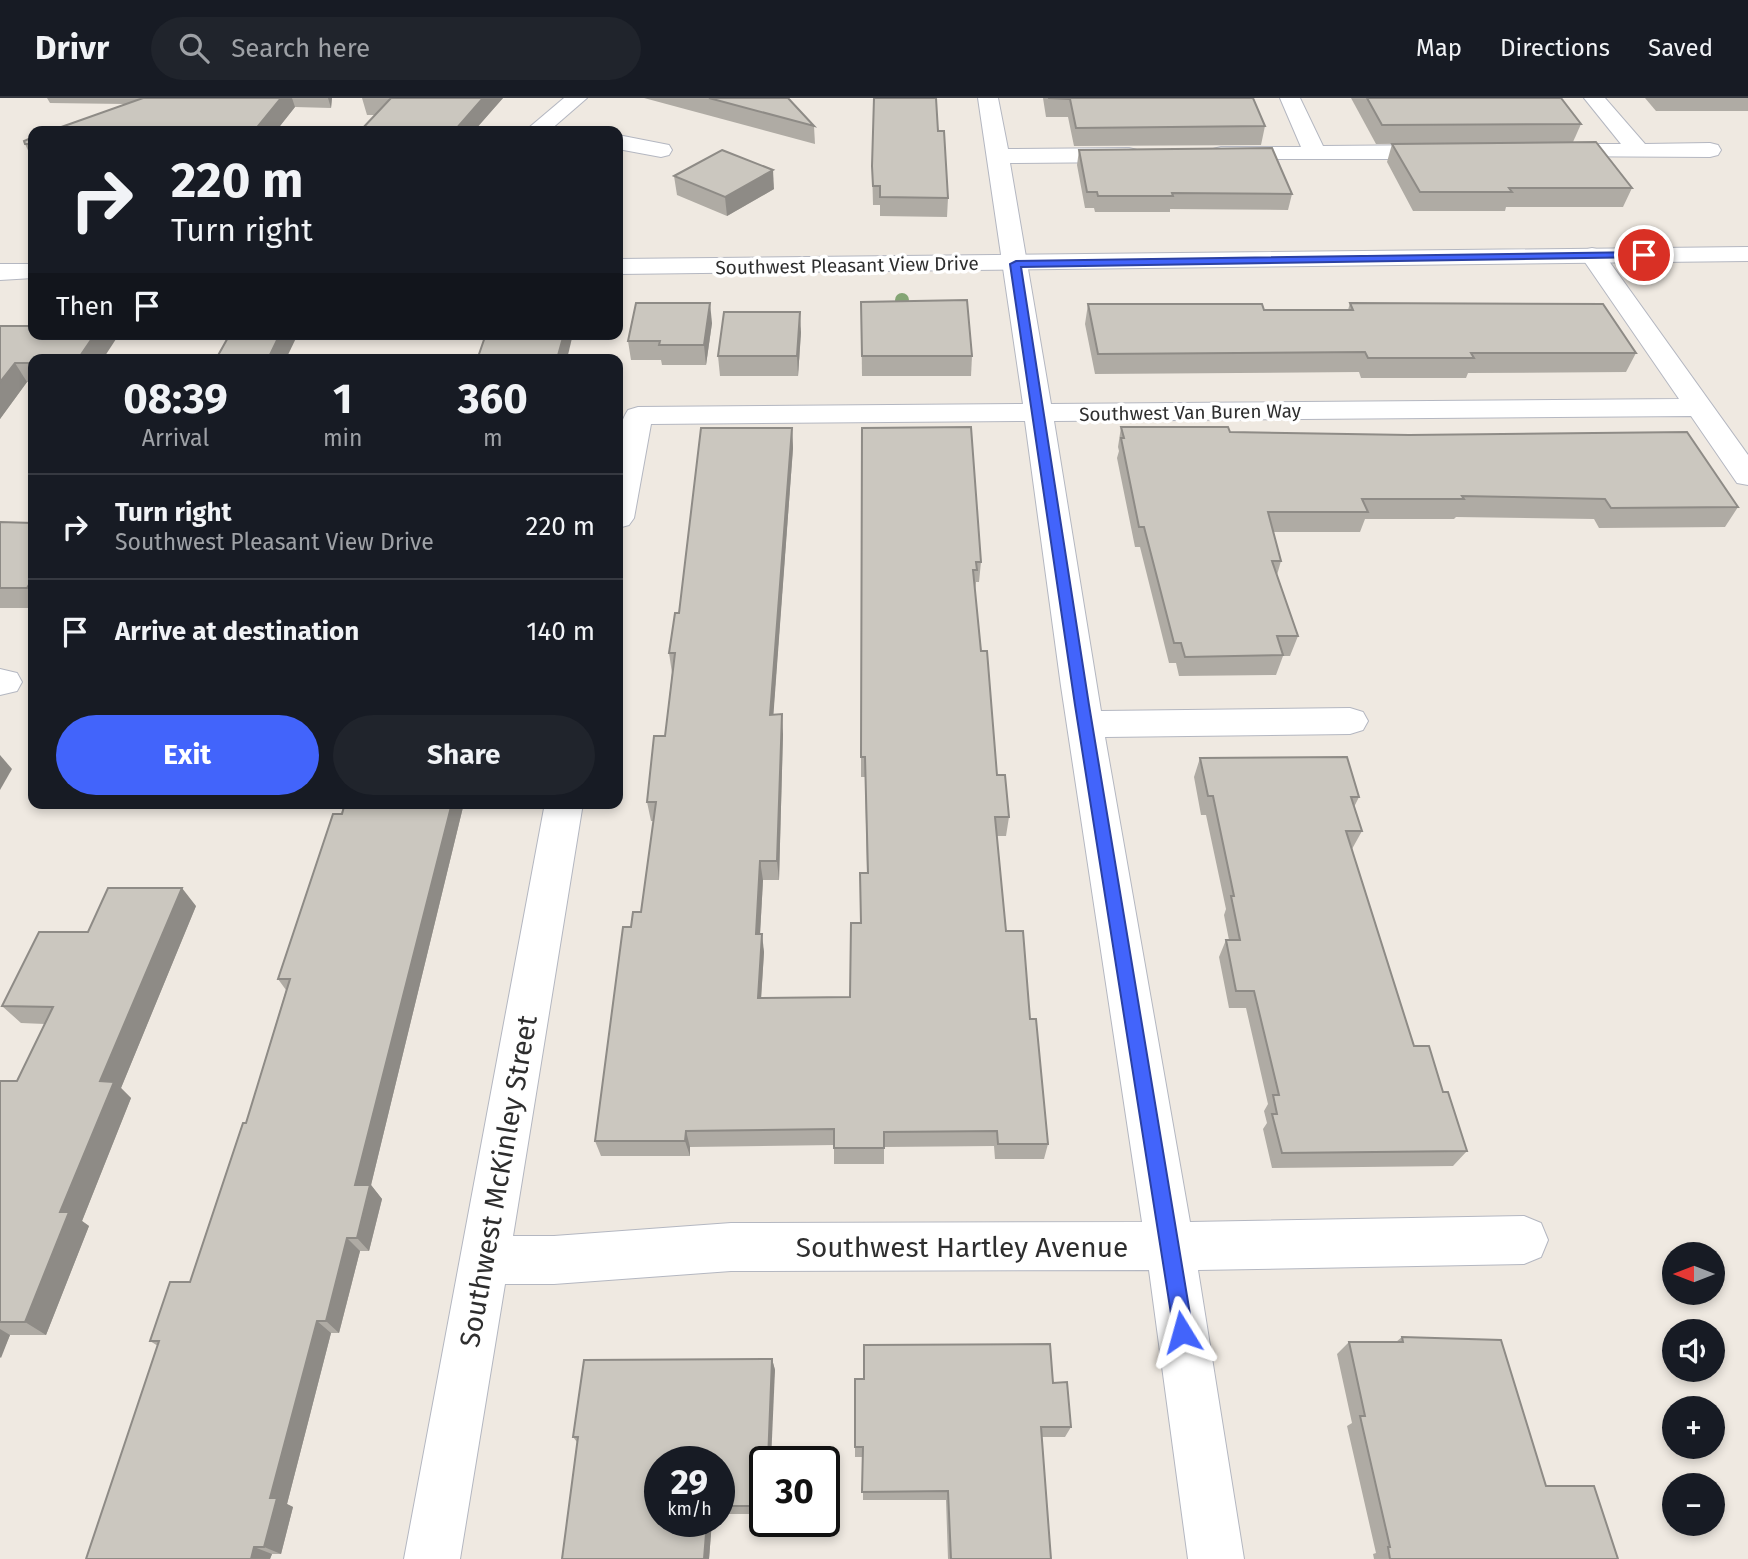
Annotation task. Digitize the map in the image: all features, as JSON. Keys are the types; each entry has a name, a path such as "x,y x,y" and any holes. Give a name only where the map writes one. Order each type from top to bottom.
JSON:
{"street":[{"path":"549,126 577,98"},
{"path":"988,98 1016,264 1085,724 1170,1247 1216,1559"},
{"path":"1290,98 1315,153"},
{"path":"1594,98 1638,150"},
{"path":"623,143 661,150"},
{"path":"1530,151 1710,150"},
{"path":"1205,154 1463,152"},
{"path":"999,156 1150,154"},
{"name":"Southwest Pleasant View Drive","path":"623,267 1748,254"},
{"path":"1592,255 1748,476"},
{"path":"0,272 28,271"},
{"name":"Southwest Van Buren Way","path":"623,492 638,416 1700,407"},
{"path":"1085,724 1350,721"},
{"name":"Southwest McKinley Street","path":"432,1559 563,809"},
{"name":"Southwest Hartley Avenue","path":"483,1260 554,1260 731,1247 1170,1247 1524,1240"}],"building":[{"path":"143,98 281,98 258,126 64,126"},
{"path":"391,98 483,98 459,126 365,126"},
{"path":"709,98 788,98 814,126"},
{"path":"874,98 936,98 938,131 944,131 948,198 880,197 880,186 873,186"},
{"path":"1048,98 1253,98 1265,126 1076,128 1070,99"},
{"path":"1367,98 1561,98 1581,124 1382,125"},
{"path":"1596,142 1632,188 1509,188 1512,192 1420,192 1392,144"},
{"path":"1272,148 1292,194 1172,193 1173,196 1098,196 1097,192 1087,192 1079,150"},
{"path":"722,150 773,170 725,197 674,176"},
{"path":"967,300 972,356 862,356 861,302"},
{"path":"636,303 710,303 704,345 659,345 660,341 628,341"},
{"path":"1350,303 1603,304 1636,353 1471,353 1474,358 1368,358 1365,352 1098,354 1088,304 1262,304 1264,310 1353,310"},
{"path":"724,312 800,312 797,356 718,356"},
{"path":"0,326 28,326 28,340 91,340 81,354 28,354 28,363 15,363 0,382"},
{"path":"227,340 277,340 270,354 219,354"},
{"path":"484,340 562,340 558,354 479,354"},
{"path":"971,427 981,562 976,562 977,570 973,570 981,651 987,651 997,775 1005,775 1009,817 995,817 1006,931 1023,931 1030,1019 1036,1019 1048,1144 998,1144 997,1131 884,1132 884,1148 834,1148 834,1129 686,1131 685,1141 595,1141 623,927 631,927 633,912 641,912 656,802 647,802 654,736 665,736 675,653 669,653 675,613 679,613 701,428 792,428 770,715 782,714 777,861 760,861 756,934 762,934 758,998 850,997 851,923 861,923 860,873 868,873 865,757 861,757 862,428"},
{"path":"1121,427 1228,427 1230,432 1409,435 1687,432 1738,507 1611,508 1605,499 1462,496 1464,499 1362,499 1368,512 1268,512 1281,561 1272,561 1298,636 1277,636 1283,655 1185,657 1181,643 1174,643 1144,527 1139,527"},
{"path":"0,522 28,523 28,586 0,588"},
{"path":"1347,757 1359,797 1351,797 1362,831 1346,831 1414,1046 1429,1046 1443,1092 1448,1092 1467,1151 1282,1153 1272,1114 1277,1114 1273,1095 1279,1095 1254,991 1236,991 1226,940 1240,940 1231,896 1234,896 1213,796 1208,796 1200,758"},
{"path":"343,809 450,809 355,1185 370,1185 357,1238 347,1238 326,1321 317,1321 270,1498 277,1498 264,1547 254,1547 251,1559 86,1559 159,1341 150,1341 170,1282 190,1282 243,1123 246,1123 290,979 278,979 333,814 342,814"},
{"path":"108,888 182,888 100,1081 114,1082 60,1212 69,1212 25,1322 0,1322 0,1081 17,1081 53,1007 2,1006 39,932 88,932"},
{"path":"1402,1337 1501,1340 1546,1486 1594,1486 1618,1559 1390,1559 1390,1547 1360,1416 1365,1416 1349,1342 1403,1342"},
{"path":"1050,1344 1053,1383 1067,1382 1071,1427 1041,1427 1051,1559 951,1559 948,1491 862,1492 863,1447 855,1447 855,1379 864,1379 864,1345"},
{"path":"772,1359 769,1446 749,1446 749,1506 735,1506 735,1446 644,1446 644,1537 706,1537 704,1559 562,1559 578,1437 573,1437 584,1360"}],"route":[{"path":"1182,1332 1082,705 1016,264 1644,255"}]}
